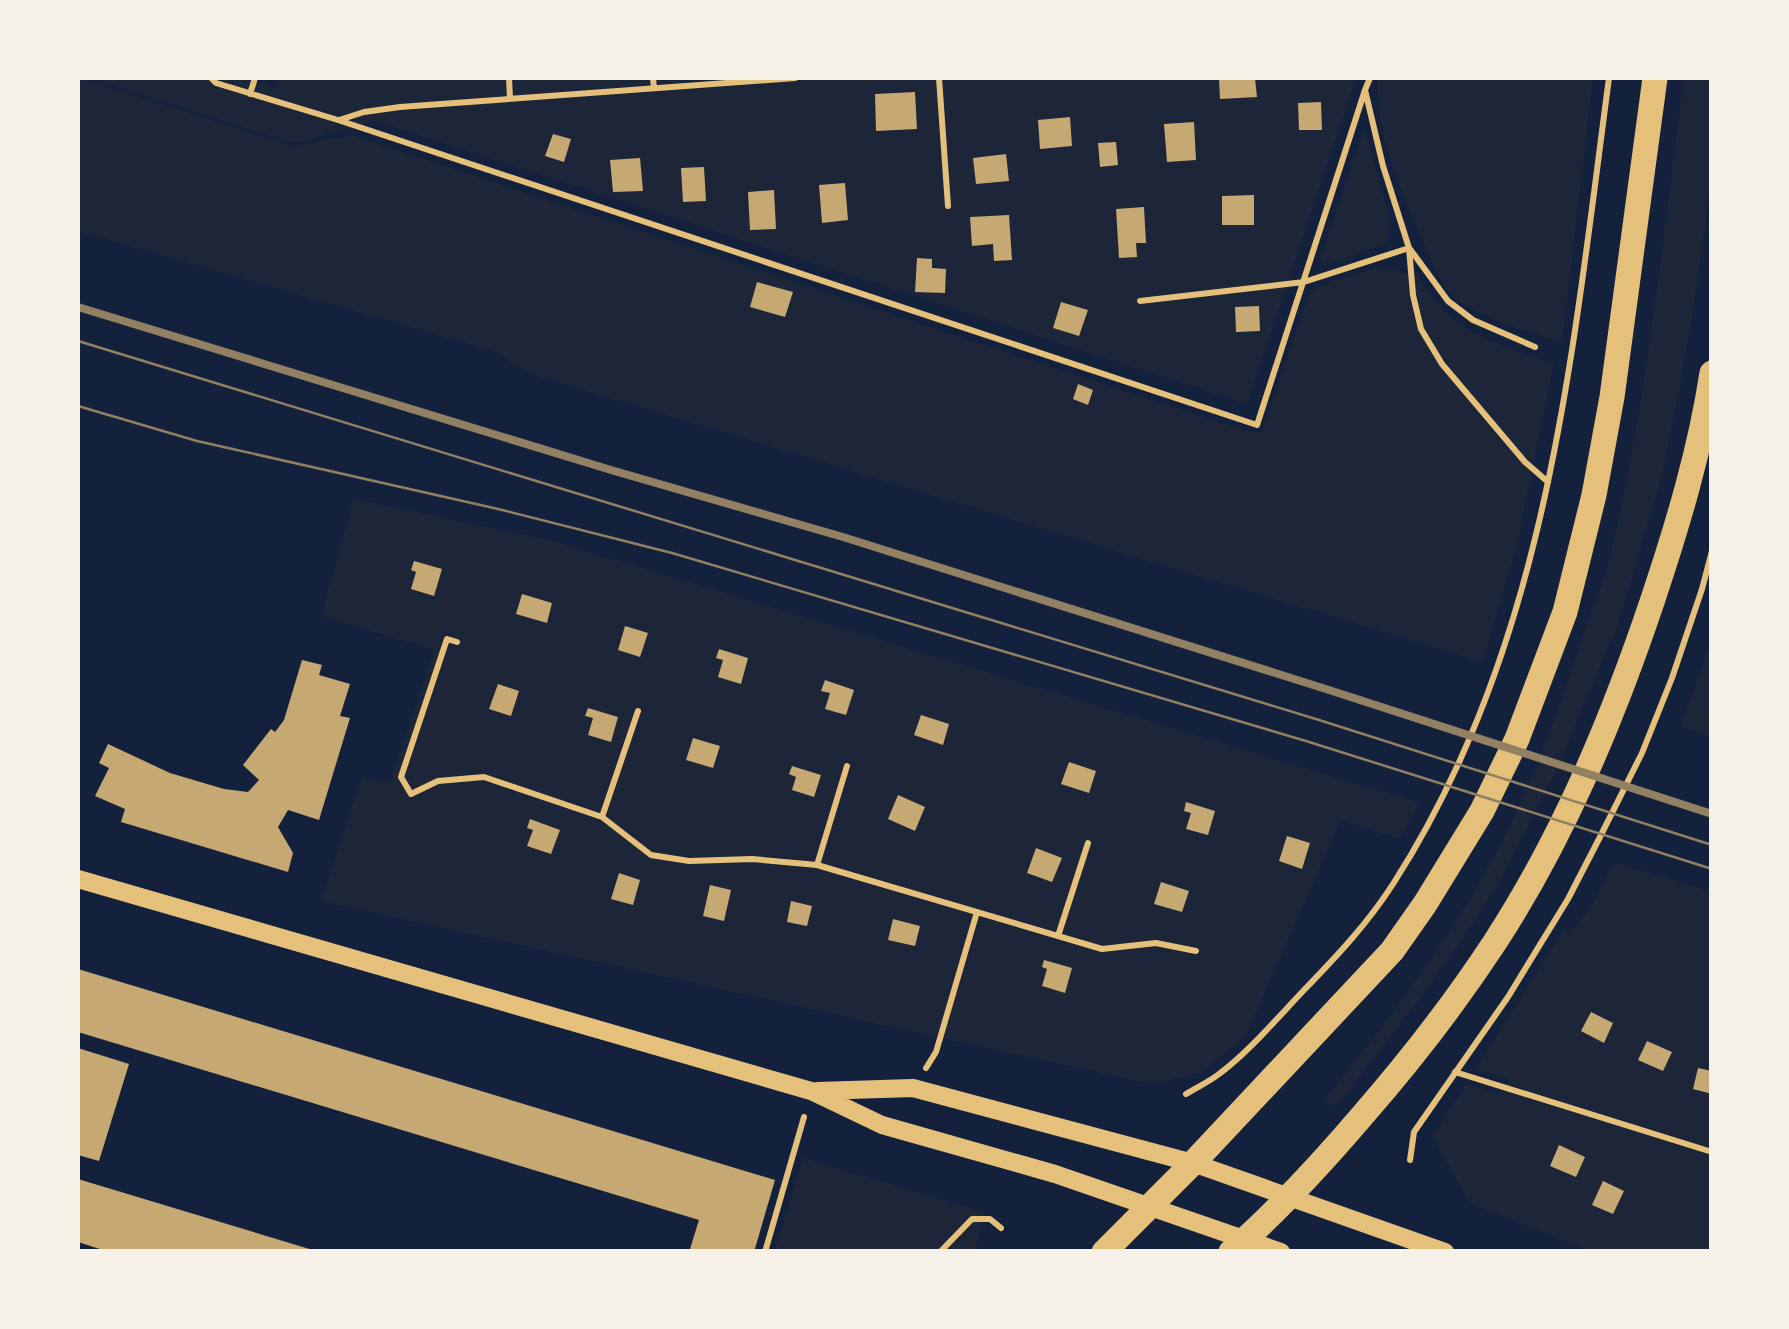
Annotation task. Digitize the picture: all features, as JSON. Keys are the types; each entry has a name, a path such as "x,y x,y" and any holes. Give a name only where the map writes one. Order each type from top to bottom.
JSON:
{"main road":[{"path":"1104,1252 1381,964 1409,928 1482,812 1517,739 1565,612 1594,494 1612,396 1655,78"},
{"path":"1238,1245 1290,1197 1432,1031 1496,940 1559,828 1620,694 1659,580 1685,502 1712,373"}],"street":[{"path":"78,879 812,1092 882,1124 1152,1206 1238,1245 1281,1252"},
{"path":"812,1092 913,1088 1193,1163 1445,1252"}],"path":[{"path":"211,78 216,84 338,120 1257,424 1370,78"},
{"path":"250,94 255,78"},
{"path":"509,78 510,100"},
{"path":"653,78 654,88"},
{"path":"338,120 400,107 795,78"},
{"path":"940,78 948,206"},
{"path":"1186,1094 1220,1074 1359,931 1392,886 1449,786 1484,705 1510,637 1548,482 1574,340 1610,78"},
{"path":"1365,90 1383,166 1409,248 1413,295 1422,328 1442,364 1524,462 1548,482"},
{"path":"1140,301 1304,282 1409,248"},
{"path":"1409,248 1448,301 1473,320 1535,346"},
{"path":"1410,1160 1414,1132 1508,997 1568,898 1642,753 1672,678 1712,551"},
{"path":"457,642 447,639 401,777 410,794 438,781 484,777 602,817 650,855 689,862 752,858 817,865 1102,950 1156,943 1196,951"},
{"path":"602,817 638,711"},
{"path":"817,865 846,766"},
{"path":"1058,936 1088,842"},
{"path":"913,1088 936,1052 977,912"},
{"path":"1456,1072 1712,1152"},
{"path":"765,1252 812,1092"},
{"path":"940,1252 972,1219 990,1218 1001,1228"}],"shaded area":[{"path":"78,78 292,146 351,135 1245,431 1262,432 1310,291 1376,268 1418,275 1444,311 1460,324 1493,342 1554,364 1516,547 1483,662 528,373 494,351 78,231"},
{"path":"90,78 245,78 276,89 281,78 1356,78 1247,404 376,121 294,143"},
{"path":"1378,78 1593,78 1562,343 1486,316 1459,301 1446,288 1408,207 1385,142"},
{"path":"1684,78 1711,78 1711,180 1691,326 1662,476 1618,624 1558,767 1503,876 1421,997 1336,1107 1323,1101 1437,950 1509,828 1544,748 1603,582 1622,504 1643,383"},
{"path":"1362,132 1390,218 1389,239 1324,265 1320,259"},
{"path":"354,499 549,540 1420,803 1399,839 1341,820 1246,1035 1203,1072 1151,1084 321,901 362,776 389,784 434,650 321,616"},
{"path":"1711,640 1712,737 1681,726"},
{"path":"1615,862 1711,892 1711,1251 1588,1251 1469,1203 1433,1136 1466,1084 1501,1095 1509,1080 1475,1070 1563,931 1574,929 1591,907"},
{"path":"803,1158 984,1212 976,1251 774,1252"}],"building":[{"path":"1219,78 1255,78 1257,97 1220,99"},
{"path":"915,92 917,129 876,131 875,94"},
{"path":"1321,102 1322,130 1299,130 1298,103"},
{"path":"1070,117 1072,146 1040,149 1038,120"},
{"path":"1194,122 1196,160 1167,162 1164,124"},
{"path":"553,134 571,139 564,162 545,156"},
{"path":"1116,142 1118,165 1100,167 1098,143"},
{"path":"1006,154 1009,181 976,184 973,158"},
{"path":"640,158 643,191 613,192 610,160"},
{"path":"704,167 706,201 683,202 681,168"},
{"path":"845,183 848,220 822,223 819,185"},
{"path":"774,190 776,229 750,230 748,192"},
{"path":"1254,195 1254,225 1222,225 1222,196"},
{"path":"1144,207 1146,243 1136,243 1137,257 1119,258 1116,209"},
{"path":"1009,215 1012,260 994,261 993,244 972,246 970,217"},
{"path":"917,258 932,259 932,268 946,269 945,293 915,292"},
{"path":"757,282 793,292 785,317 750,307"},
{"path":"1061,302 1088,310 1079,336 1053,328"},
{"path":"1259,306 1260,331 1236,332 1235,307"},
{"path":"1078,384 1093,390 1088,405 1073,399"},
{"path":"414,561 442,569 434,596 411,589 416,572 411,570"},
{"path":"522,594 552,603 547,623 516,614"},
{"path":"625,626 648,633 640,657 618,650"},
{"path":"719,649 748,658 741,684 718,677 723,660 716,658"},
{"path":"302,660 322,665 319,675 350,684 340,716 350,718 319,820 288,810 278,827 293,853 288,872 121,822 125,809 95,796 109,768 99,763 108,744 170,773 248,792 259,780 243,765 271,729 275,732 284,720"},
{"path":"825,680 854,690 846,715 825,709 830,693 821,691"},
{"path":"498,684 519,691 511,716 489,709"},
{"path":"588,708 618,717 611,742 588,735 593,718 585,716"},
{"path":"921,715 949,724 943,745 914,735"},
{"path":"693,738 720,746 713,768 686,760"},
{"path":"1069,762 1096,771 1089,793 1061,784"},
{"path":"792,766 821,775 814,797 792,790 796,777 789,774"},
{"path":"898,795 925,807 915,831 888,819"},
{"path":"1186,802 1215,811 1208,835 1186,829 1191,813 1184,811"},
{"path":"530,819 560,830 551,854 527,846 533,830 527,828"},
{"path":"1287,836 1310,843 1302,869 1279,861"},
{"path":"1036,848 1062,858 1052,882 1027,873"},
{"path":"619,873 640,880 633,905 611,899"},
{"path":"1161,882 1189,891 1182,912 1154,904"},
{"path":"710,885 731,890 724,921 703,916"},
{"path":"791,901 812,906 807,926 787,922"},
{"path":"893,919 920,926 915,946 888,940"},
{"path":"1044,960 1072,968 1065,993 1042,986 1047,969 1042,967"},
{"path":"78,969 775,1180 754,1252 689,1252 699,1220 78,1032"},
{"path":"1591,1012 1613,1023 1604,1043 1581,1031"},
{"path":"1647,1041 1672,1052 1663,1071 1638,1060"},
{"path":"78,1048 129,1064 99,1161 78,1155"},
{"path":"1698,1068 1712,1071 1712,1094 1693,1089"},
{"path":"1559,1145 1585,1157 1576,1177 1550,1166"},
{"path":"78,1179 316,1252 109,1252 78,1242"},
{"path":"1603,1181 1624,1191 1613,1214 1592,1205"}],"tram line":[{"path":"78,341 1319,720 1712,845"},
{"path":"78,406 197,441 672,553 1306,741 1712,869"}],"railway":[{"path":"78,307 843,537 1712,814"}]}
